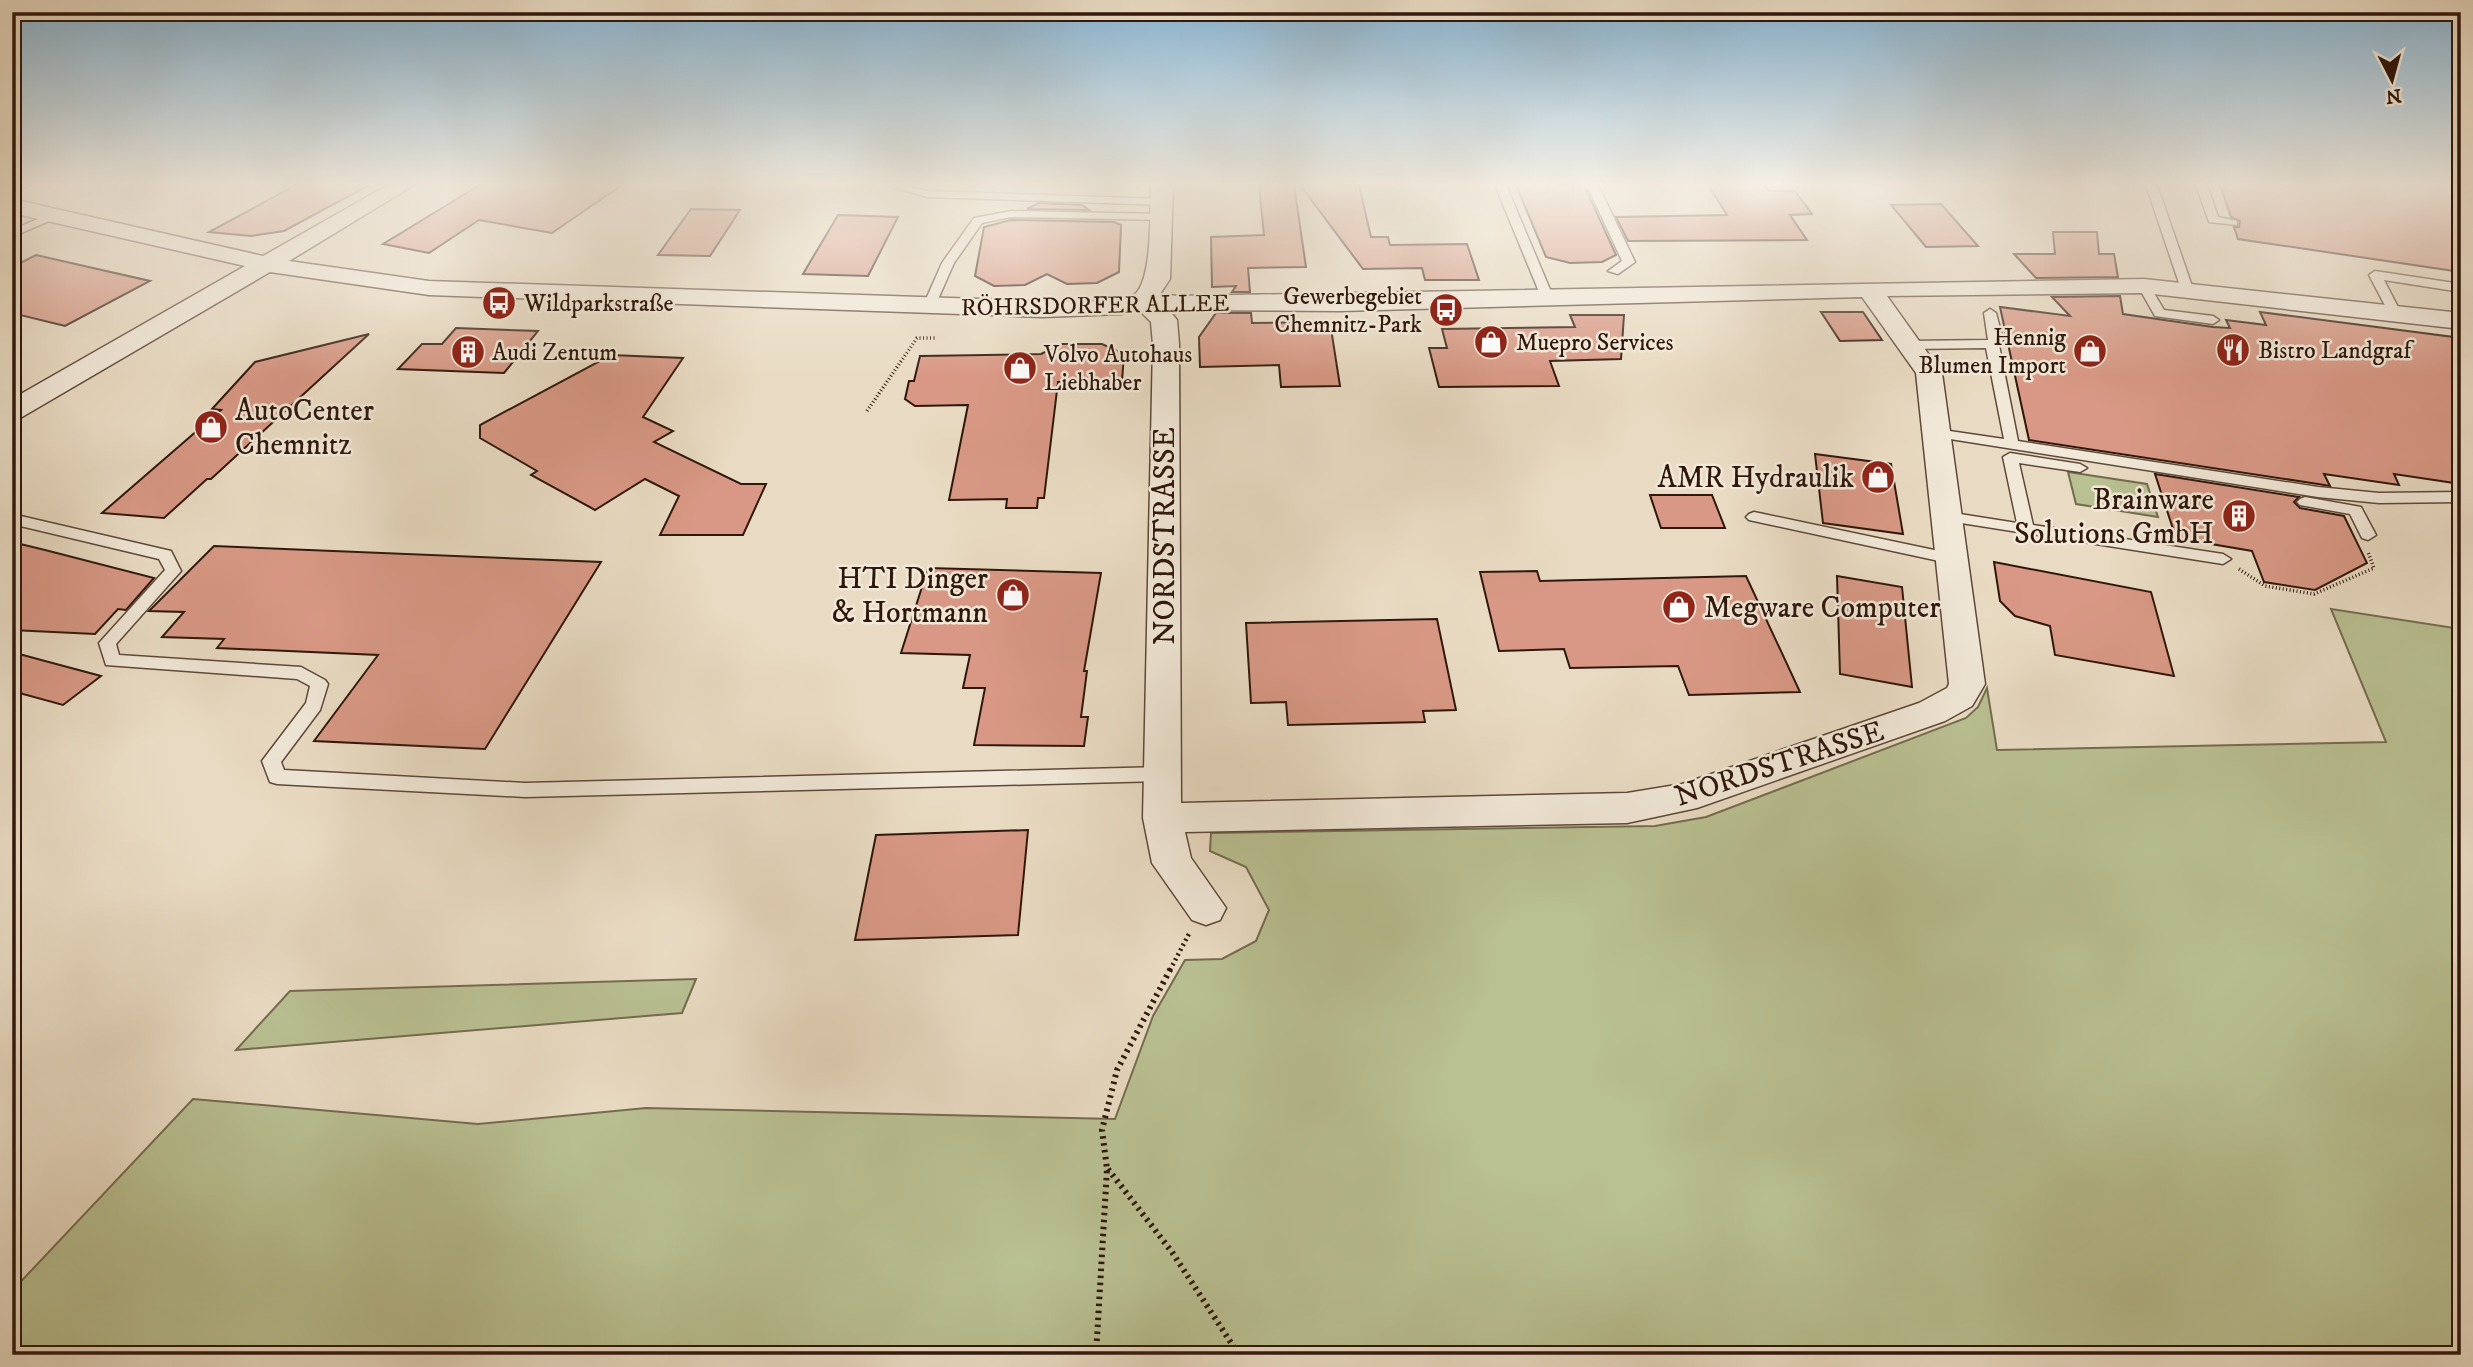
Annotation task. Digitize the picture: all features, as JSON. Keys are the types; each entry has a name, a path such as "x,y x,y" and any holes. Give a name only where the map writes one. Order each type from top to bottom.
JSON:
{"street":[{"name":"RÖHRSDORFER ALLEE","path":"200,249 268,264 379,283 429,288 929,306 1093,308 1143,300 1178,304 1548,299 1869,289 2144,286 2461,321"},
{"path":"12,411 294,249"},
{"path":"1143,300 1158,279 1160,249"},
{"name":"NORDSTRASSE","path":"1162,818 1627,808 1698,793 1932,712 1960,697 1967,684 1929,373 1869,289"},
{"name":"NORDSTRASSE","path":"1143,300 1164,320 1166,344 1162,818 1172,863 1206,908"}],"lane":[{"path":"929,306 948,263 958,249"},
{"path":"1527,249 1548,299"},
{"path":"1614,271 1629,262 1623,249"},
{"path":"2173,249 2187,289"},
{"path":"2395,313 2375,275 2461,288"},
{"path":"2144,286 2159,313 2213,320"},
{"path":"1909,345 1992,344 1996,340 1990,313"},
{"path":"1992,344 2012,445"},
{"path":"1936,433 2318,492 2379,498 2461,497"},
{"path":"2026,529 2010,457 2356,510 2368,535"},
{"path":"1754,517 1953,559"},
{"path":"1947,517 2223,559"},
{"path":"12,519 165,555 173,572 107,643 111,661 301,673 318,684 314,705 271,761 277,777 525,790 1162,774"}],"path":[{"path":"867,411 917,338 935,338"},
{"path":"2223,559 2265,586 2314,594 2374,568 2366,544 2368,535"},
{"path":"1096,1355 1107,1169 1102,1130 1117,1070 1177,953 1206,908"},
{"path":"1107,1169 1172,1252 1239,1355"}],"green space":[{"path":"2068,472 2147,484 2158,517 2076,504"},
{"path":"2331,609 2461,629 2461,1355 12,1355 12,1291 193,1099 478,1124 646,1108 1115,1119 1153,1016 1185,960 1222,959 1256,941 1269,910 1246,867 1210,851 1211,833 1655,826 1706,817 1966,718 1978,707 1987,688 1997,750 2386,742"},
{"path":"696,979 682,1013 236,1050 290,991"}],"building":[{"path":"407,249 435,249 429,253"},
{"path":"662,249 715,249 710,256 658,255"},
{"path":"818,249 882,249 868,276 803,274"},
{"path":"980,249 1120,249 1119,272 1097,283 1067,284 1047,274 1025,285 994,286 975,276"},
{"path":"1211,249 1303,249 1306,267 1248,268 1250,292 1232,292 1236,286 1212,287"},
{"path":"1348,249 1469,249 1479,280 1425,280 1422,268 1363,269"},
{"path":"1543,249 1613,249 1616,255 1602,262 1570,263 1546,257"},
{"path":"2055,249 2099,249 2099,254 2114,254 2118,277 2036,278 2014,254 2055,254"},
{"path":"2304,249 2461,249 2461,272"},
{"path":"36,255 150,281 65,326 12,313 12,267"},
{"path":"2120,296 2123,314 2213,327 2230,328 2226,320 2266,325 2260,312 2461,338 2461,484 2394,474 2399,485 2324,474 2330,486 2029,440 2000,307 2070,316 2052,297"},
{"path":"1821,312 1863,312 1882,340 1840,341"},
{"path":"1216,313 1251,313 1252,323 1330,322 1340,386 1281,387 1279,365 1200,367 1199,337"},
{"path":"1570,315 1624,315 1621,359 1550,361 1559,386 1439,387 1429,348 1447,348 1442,329 1575,327"},
{"name":"Audi Zentum","path":"456,328 538,331 504,373 398,369 422,344 442,344"},
{"path":"369,334 211,479 207,479 164,518 102,513 221,410 212,409 255,362"},
{"path":"1062,344 1102,344 1124,354 1122,381 1058,382 1044,498 1038,498 1037,508 1006,508 1007,499 949,500 968,405 915,406 905,399 909,381 914,381 920,356 1041,354"},
{"path":"611,355 683,358 643,417 673,431 654,442 741,484 766,484 743,535 660,535 679,496 645,479 595,510 531,475 537,471 480,438 480,425"},
{"path":"1815,454 1891,464 1903,534 1823,523"},
{"name":"Brainware Solutions GmbH","path":"2155,474 2299,497 2294,502 2300,508 2344,516 2367,563 2315,590 2264,582 2252,551 2176,538"},
{"path":"1650,495 1712,495 1725,528 1661,528"},
{"path":"12,542 154,578 126,610 118,609 95,634 12,630"},
{"path":"214,546 601,562 485,749 314,741 378,655 217,648 224,639 162,637 184,612 149,611"},
{"path":"1994,562 2151,592 2174,676 2055,655 2050,626 2015,616 2000,601"},
{"path":"928,568 1101,573 1084,671 1087,671 1081,717 1088,717 1084,746 974,745 985,688 963,688 970,655 901,653"},
{"path":"1537,571 1540,581 1746,576 1800,692 1689,695 1678,666 1570,668 1564,649 1499,651 1480,572"},
{"path":"1837,576 1902,587 1912,687 1840,674"},
{"path":"1437,619 1456,710 1423,711 1425,722 1288,725 1286,702 1251,703 1246,623"},
{"path":"12,652 101,676 63,705 12,691"},
{"path":"1028,830 1018,935 855,940 876,835"}],"place":[{"name":"Wildparkstraße","path":"499,303"},
{"name":"Gewerbegebiet Chemnitz-Park","path":"1446,310"},
{"name":"Muepro Services","path":"1491,342"},
{"name":"Bistro Landgraf","path":"2233,350"},
{"name":"Hennig Blumen Import","path":"2090,351"},
{"name":"Audi Zentum","path":"468,352"},
{"name":"Volvo Autohaus Liebhaber","path":"1020,368"},
{"name":"AutoCenter Chemnitz","path":"211,427"},
{"name":"AMR Hydraulik","path":"1878,477"},
{"name":"Brainware Solutions GmbH","path":"2239,516"},
{"name":"HTI Dinger & Hortmann","path":"1013,595"},
{"name":"Megware Computer","path":"1679,607"}]}
